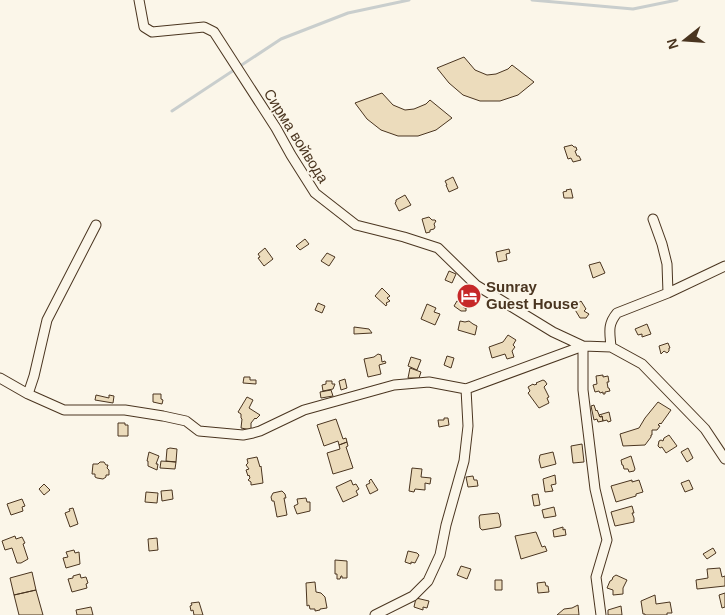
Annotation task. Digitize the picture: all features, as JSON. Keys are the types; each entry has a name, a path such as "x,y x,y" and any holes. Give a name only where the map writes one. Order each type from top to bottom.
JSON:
{"street":[{"name":"Сирма войвода","path":"138,0 144,27 152,32 204,27 214,32 315,192 348,219 356,225 438,248 476,284 552,332 583,346 611,347 642,364 705,428 725,459"},
{"path":"653,218 667,264 668,293"},
{"path":"28,394 47,320 96,225"},
{"path":"611,347 610,328 612,320 617,313 668,293 725,266"},
{"path":"0,378 28,394 64,410 125,410 186,422 199,431 242,435 253,434 304,410 394,385 429,382 466,389 583,346 583,390 593,479 607,540 596,577 602,615"},
{"path":"375,615 413,596 428,581 440,555 446,525 464,461 468,426 466,389"}],"building":[{"path":"464,57 475,70 487,75 496,74 508,69 512,65 534,82 518,95 500,101 480,101 463,95 449,83 437,68"},
{"path":"382,93 393,105 405,110 414,109 426,104 430,100 452,118 436,130 418,136 398,136 381,130 367,119 355,103"},
{"path":"572,145 576,147 577,150 575,151 581,160 573,162 571,158 568,159 564,147"},
{"path":"453,177 458,188 449,192 445,181"},
{"path":"571,189 573,198 564,198 563,192"},
{"path":"405,195 411,205 399,211 395,203 396,200"},
{"path":"429,217 436,221 435,227 426,233 422,219"},
{"path":"305,239 309,244 300,250 296,246"},
{"path":"265,248 273,259 264,266 258,258 260,257 258,254"},
{"path":"509,249 510,253 506,254 507,260 498,262 496,252"},
{"path":"327,253 335,257 329,266 321,261"},
{"path":"600,262 605,273 593,278 589,265"},
{"path":"449,271 456,274 452,283 445,280"},
{"path":"382,288 390,296 387,298 390,301 386,303 386,306 375,296"},
{"path":"466,290 474,300 466,309 457,301"},
{"path":"457,301 466,311 461,311 454,306"},
{"path":"581,301 586,309 584,311 589,314 586,318 580,318 574,308 579,306 577,304"},
{"path":"318,303 325,306 322,313 315,310"},
{"path":"427,304 436,308 434,312 440,314 435,325 421,319"},
{"path":"460,321 469,321 477,326 475,335 458,330"},
{"path":"647,324 651,334 642,337 642,334 638,335 635,329"},
{"path":"354,327 369,329 372,333 354,334"},
{"path":"508,335 516,340 512,351 514,357 507,359 505,354 492,358 489,347 503,342"},
{"path":"668,343 669,351 667,353 664,351 661,354 659,346"},
{"path":"378,354 381,355 382,362 385,361 386,363 379,365 381,374 368,377 364,359"},
{"path":"447,356 454,358 451,368 444,365"},
{"path":"411,357 421,360 417,370 408,366"},
{"path":"410,368 421,372 419,378 408,378"},
{"path":"603,375 603,377 608,376 609,382 607,382 610,391 605,392 605,394 599,391 595,392 593,385 597,384 596,376"},
{"path":"244,377 256,380 256,384 243,383"},
{"path":"345,379 347,388 341,390 339,381"},
{"path":"543,380 547,384 544,387 549,397 547,398 549,403 539,408 528,393 530,391 528,387"},
{"path":"326,381 332,381 332,384 335,384 333,389 323,391 322,385 326,384"},
{"path":"331,390 333,396 321,398 320,392"},
{"path":"153,394 161,394 162,404 153,402"},
{"path":"96,395 109,398 109,395 114,396 113,403 95,400"},
{"path":"247,397 253,400 249,408 260,415 251,423 251,430 241,428 242,419 241,414 238,412"},
{"path":"658,402 671,410 661,424 658,425 660,426 657,430 652,430 652,435 645,445 623,446 620,434 639,428"},
{"path":"594,405 600,417 602,416 603,421 598,422 597,419 594,420 591,406"},
{"path":"609,412 611,421 603,421 602,416 600,417 599,415"},
{"path":"444,418 448,418 449,425 439,427 438,420 444,420"},
{"path":"336,419 343,439 346,438 347,442 339,445 338,441 324,446 317,425"},
{"path":"118,423 128,425 128,436 118,436"},
{"path":"669,435 677,446 666,453 662,447 658,446 659,441 663,441"},
{"path":"347,442 348,446 346,447 353,468 333,474 327,453 340,449 339,445"},
{"path":"582,444 584,462 573,463 571,446"},
{"path":"688,448 693,458 687,462 681,452"},
{"path":"167,449 177,449 176,462 166,461"},
{"path":"149,452 159,456 156,464 158,464 157,470 148,466"},
{"path":"553,452 556,464 541,468 540,455"},
{"path":"631,456 635,469 629,472 628,469 624,469 621,460"},
{"path":"257,457 261,466 263,483 251,485 246,470 249,469 246,465 248,463 247,459"},
{"path":"161,461 176,462 175,469 160,468"},
{"path":"100,462 108,465 107,468 109,470 109,475 106,475 103,479 97,478 95,474 92,474 93,464"},
{"path":"412,468 422,469 421,477 431,478 430,484 425,483 425,490 415,489 414,492 409,491"},
{"path":"555,475 556,484 551,485 553,491 545,492 543,479"},
{"path":"473,476 474,480 477,480 478,486 468,487 466,477"},
{"path":"371,479 378,490 370,494 366,485 370,483"},
{"path":"351,480 353,485 356,484 359,489 356,491 358,495 343,502 336,487"},
{"path":"632,480 632,482 639,480 643,492 616,502 611,486"},
{"path":"689,480 693,489 685,492 681,483"},
{"path":"44,484 50,490 44,495 39,489"},
{"path":"172,490 173,499 162,501 161,491"},
{"path":"282,491 286,498 284,498 287,515 277,517 274,501 272,501 271,497 273,493"},
{"path":"146,492 158,493 157,503 145,502"},
{"path":"538,494 540,505 534,506 532,495"},
{"path":"306,498 307,502 310,502 310,511 297,514 294,506 298,504 297,499"},
{"path":"22,499 25,506 22,507 23,511 11,515 7,504"},
{"path":"632,506 634,522 615,526 611,512"},
{"path":"554,507 556,516 544,518 542,510"},
{"path":"73,508 78,524 70,527 65,513"},
{"path":"498,513 500,527 482,530 480,528 480,515"},
{"path":"563,527 566,535 554,537 553,530"},
{"path":"536,532 542,547 545,546 547,551 521,559 515,536"},
{"path":"15,536 16,539 22,537 25,543 23,544 28,559 21,563 17,563 12,548 5,550 2,541"},
{"path":"157,538 158,550 149,551 148,539"},
{"path":"713,548 716,553 707,559 703,554"},
{"path":"74,550 75,553 79,552 80,564 66,568 63,558 68,557 66,552"},
{"path":"408,551 419,555 415,563 405,562"},
{"path":"335,560 347,561 347,578 342,578 341,576 340,579 337,579"},
{"path":"461,566 471,569 467,579 457,575"},
{"path":"720,568 722,577 725,576 725,586 697,589 696,580 708,578 707,569"},
{"path":"32,572 36,590 14,595 10,578"},
{"path":"80,574 81,578 86,577 87,588 72,592 68,579"},
{"path":"616,575 627,580 623,588 623,594 613,595 613,590 607,588 610,581"},
{"path":"495,580 502,580 502,590 495,590"},
{"path":"315,582 316,592 321,593 325,597 327,608 315,611 315,609 310,609 309,605 307,606 306,583"},
{"path":"545,582 549,592 538,593 537,583"},
{"path":"36,590 43,615 19,615 14,595"},
{"path":"725,593 725,607 722,608 719,595"},
{"path":"655,595 656,604 670,602 672,613 667,613 667,615 643,614 641,601"},
{"path":"416,598 429,601 427,608 423,607 423,610 414,607"},
{"path":"199,602 203,615 194,615 193,610 191,611 191,603"},
{"path":"578,605 579,615 557,615 564,609"},
{"path":"621,606 622,615 608,615 608,610"},
{"path":"91,607 93,615 77,615 76,610"}],"waterway":[{"path":"172,111 281,39 348,13 409,0"},
{"path":"532,0 633,9 677,0"}],"place":[{"name":"Sunray Guest House","path":"469,296"}]}
